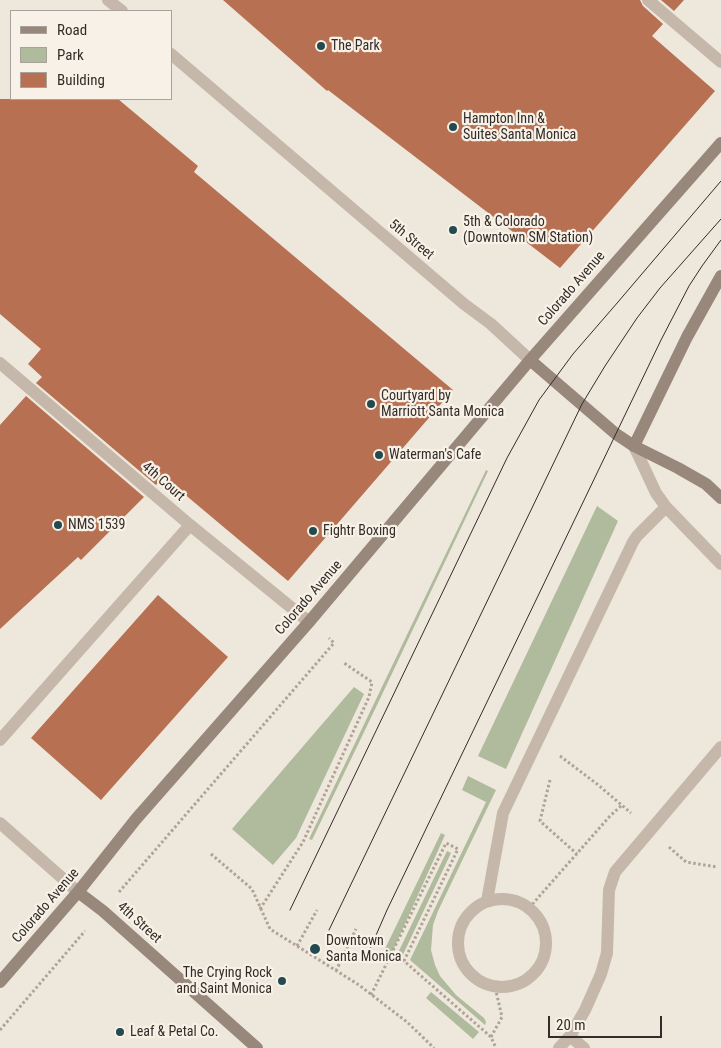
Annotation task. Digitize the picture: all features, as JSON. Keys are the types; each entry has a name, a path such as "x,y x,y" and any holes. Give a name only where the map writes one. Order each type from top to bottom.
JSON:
{"main road":[{"name":"Colorado Avenue","path":"0,982 78,892 136,820 309,622 530,360 721,143"},
{"path":"634,446 687,338 721,276"},
{"name":"5th Street","path":"530,360 616,434 634,446 706,484 721,498"},
{"name":"4th Street","path":"78,892 258,1048"}],"street":[{"path":"108,0 121,10"},
{"path":"648,0 721,62"},
{"name":"5th Street","path":"172,55 449,291 491,324 530,360"},
{"name":"4th Court","path":"0,363 190,525 309,622"},
{"path":"634,446 656,493 666,507 721,564"},
{"path":"487,901 503,813 633,542 666,507"},
{"path":"0,740 190,525"},
{"path":"559,1048 570,1036 585,1010 601,974 607,953 609,890 615,872 721,747"},
{"name":"4th Street","path":"0,822 78,892"},
{"path":"502,899 516,901 529,908 539,919 545,932 546,947 543,961 535,974 524,982 509,987 495,987 481,983 469,974 461,962 458,948 459,933 464,919 487,901 502,899"},
{"path":"570,1036 584,1048"}],"path":[{"path":"136,872 334,643 309,622"},
{"path":"260,909 303,842 369,697 372,682 344,663"},
{"path":"555,762 557,754 632,813"},
{"path":"551,779 540,822 577,854"},
{"path":"529,908 610,816 622,805"},
{"path":"371,995 446,843 458,849 404,961 491,1037 496,1048"},
{"path":"665,843 686,862 717,867"},
{"path":"211,854 252,889 270,928 358,985 407,1022 434,1048"},
{"path":"297,946 317,910"},
{"path":"336,971 356,928"},
{"path":"0,1030 66,954"},
{"path":"491,1037 502,1017 495,987"}],"green space":[{"path":"486,470 488,471 378,703 312,840 309,839"},
{"path":"597,506 618,521 506,769 478,756"},
{"path":"354,687 364,694 296,838 273,865 232,829"},
{"path":"468,776 496,790 438,911 433,925 431,950 440,976 456,995 484,1018 485,1025 410,960 486,802 462,790"},
{"path":"441,833 445,835 390,957 383,953"},
{"path":"447,851 451,853 399,963 395,959"},
{"path":"431,992 479,1032 473,1039 426,998"}],"building":[{"name":"Hampton Inn & Suites Santa Monica","path":"223,0 640,0 643,6 663,24 652,36 715,91 560,268 327,91"},
{"path":"661,0 684,0 674,11"},
{"path":"0,99 119,100 198,166 194,172 453,390 288,581 164,477 156,485 36,383 42,377 28,364 41,349 0,314"},
{"name":"NMS 1539","path":"26,396 144,497 81,560 78,557 0,629 0,425"},
{"path":"158,595 228,657 101,800 31,738"}],"tram line":[{"path":"290,910 507,458 539,400 573,354 721,181"},
{"path":"329,930 582,404 637,318 660,288 721,219"},
{"path":"370,949 661,340 689,286 721,240"}],"place":[{"name":"The Park","path":"321,46"},
{"name":"Hampton Inn & Suites Santa Monica","path":"453,127"},
{"name":"5th & Colorado (Downtown SM Station)","path":"453,230"},
{"name":"Courtyard by Marriott Santa Monica","path":"371,404"},
{"name":"Waterman's Cafe","path":"379,455"},
{"name":"NMS 1539","path":"58,525"},
{"name":"Fightr Boxing","path":"313,531"},
{"name":"Downtown Santa Monica","path":"315,949"},
{"name":"The Crying Rock and Saint Monica","path":"282,981"},
{"name":"Leaf & Petal Co.","path":"120,1032"}]}
